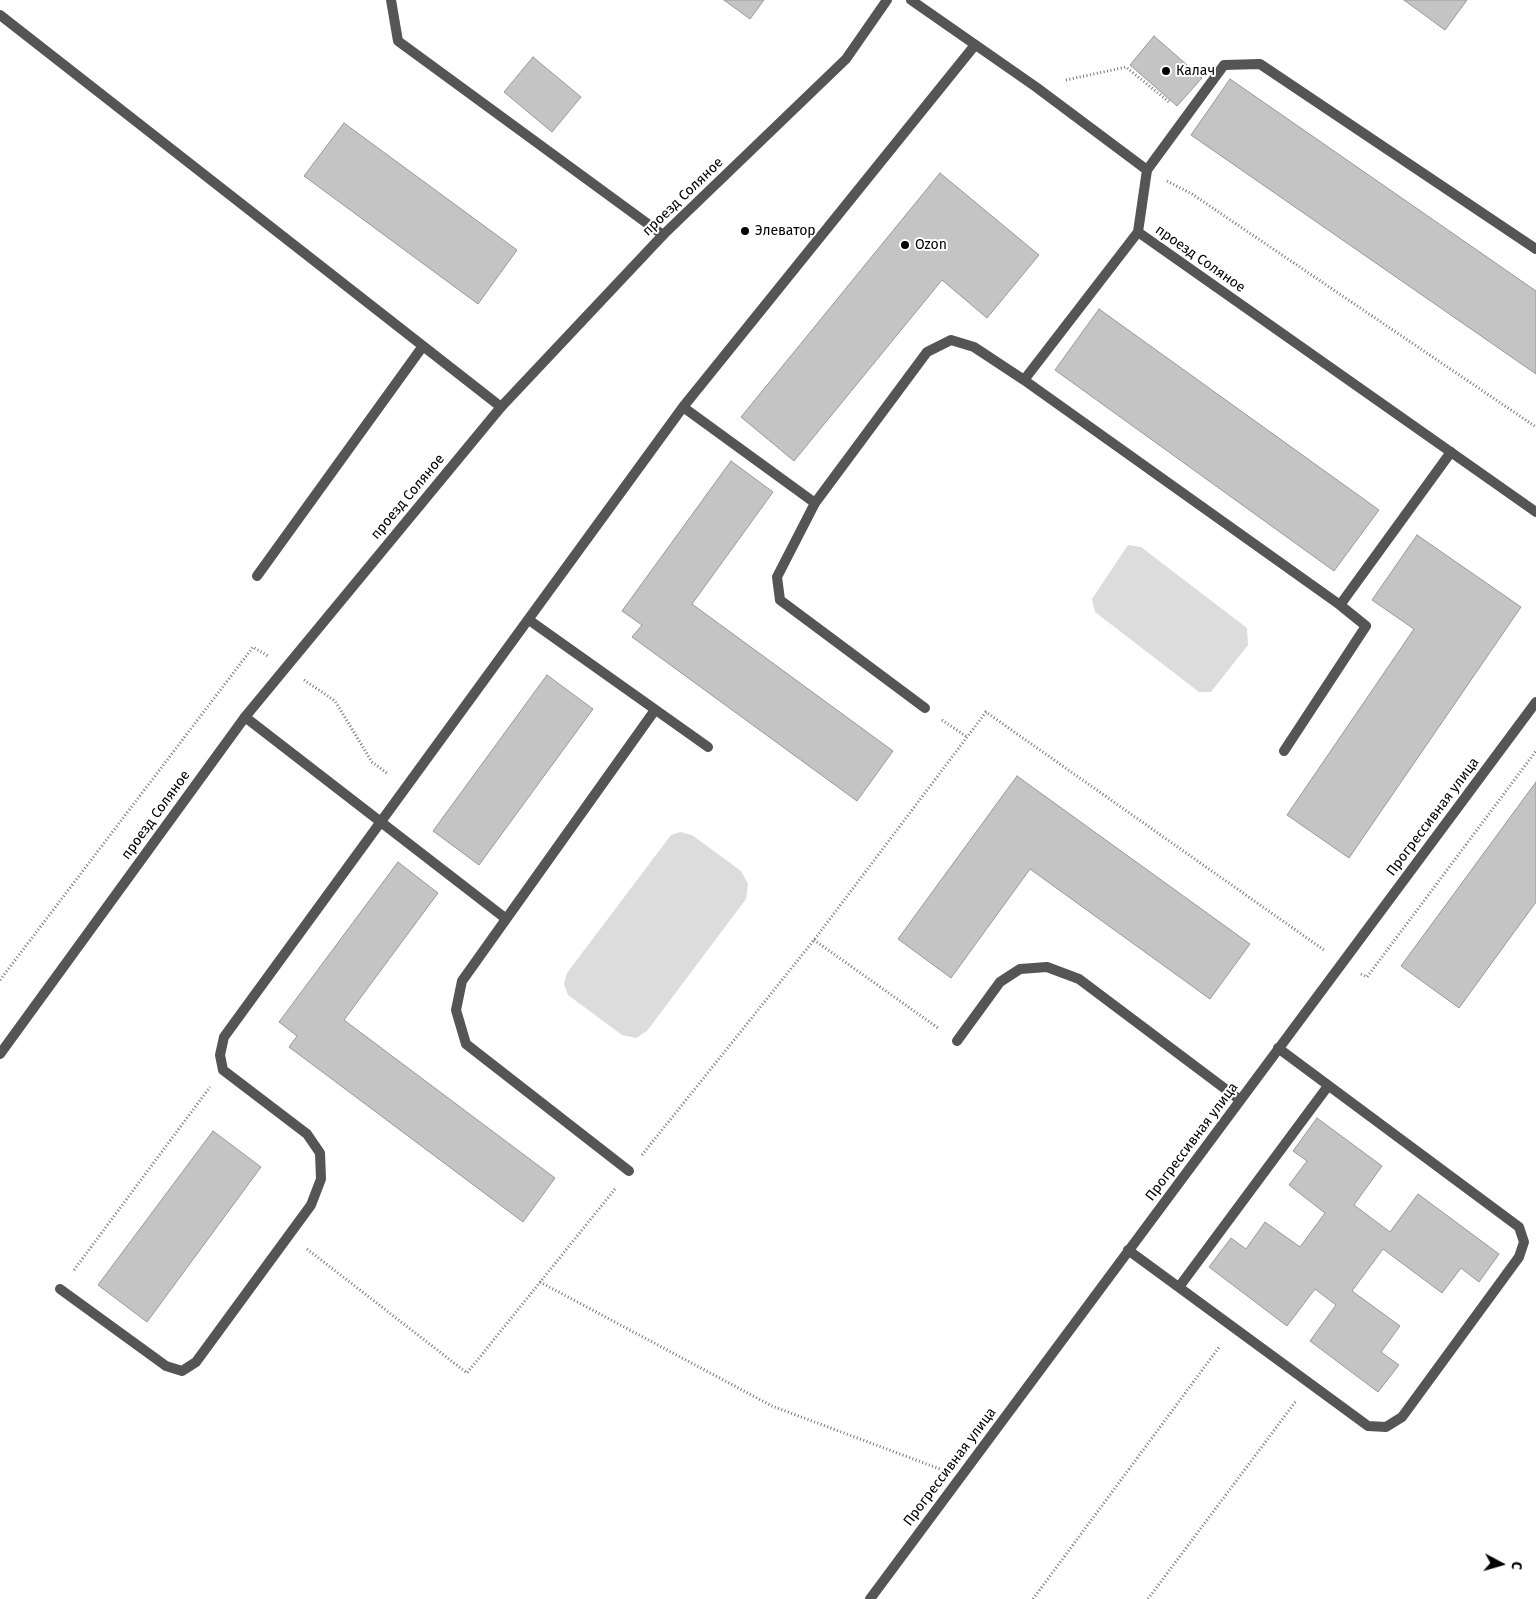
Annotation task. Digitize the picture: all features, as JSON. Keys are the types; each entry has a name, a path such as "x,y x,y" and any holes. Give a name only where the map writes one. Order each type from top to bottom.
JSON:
{"street":[{"path":"392,0 398,41 663,235"},
{"name":"проезд Соляное","path":"0,1054 245,717 500,407 663,235 846,58 887,0"},
{"path":"911,0 1036,87 1147,170 1185,115 1224,65 1260,64 1536,249"},
{"path":"0,15 500,407"},
{"path":"60,1289 166,1366 182,1371 196,1362 311,1204 321,1179 320,1153 307,1134 223,1070 220,1056 224,1037 684,407 975,45"},
{"name":"проезд Соляное","path":"1147,170 1138,232 1536,512"},
{"path":"1024,380 1138,232"},
{"path":"925,708 780,600 777,577 815,503 927,352 951,340 974,347 1024,380 1340,605 1366,626 1284,751"},
{"path":"257,576 423,346"},
{"path":"684,407 815,503"},
{"path":"1340,605 1451,452"},
{"path":"529,620 708,746"},
{"name":"Прогрессивная улица","path":"870,1599 1536,702"},
{"path":"629,1171 466,1044 456,1010 462,981 505,918 655,710"},
{"path":"245,717 505,918"},
{"path":"957,1042 1000,982 1020,968 1047,967 1079,979 1240,1100"},
{"path":"1128,1250 1368,1426 1386,1427 1402,1417 1519,1257 1524,1242 1519,1228 1278,1048"},
{"path":"1179,1287 1328,1086"}],"path":[{"path":"1036,87 1126,67 1185,115"},
{"path":"1147,170 1192,194 1536,427"},
{"path":"925,708 967,737"},
{"path":"289,1235 467,1373 814,940 986,712 1342,962 1367,977 1536,751"},
{"path":"814,940 957,1042"},
{"path":"60,1289 223,1070"},
{"path":"540,1282 772,1406 960,1477"},
{"path":"1033,1599 1234,1328"},
{"path":"1148,1599 1310,1383"}],"shaded area":[{"path":"1128,545 1141,547 1247,628 1248,645 1211,692 1199,692 1095,612 1092,599"},
{"path":"680,832 692,835 741,871 748,884 746,899 647,1031 636,1038 622,1035 568,995 564,984 567,973 671,835"}],"building":[{"path":"724,0 764,0 750,19"},
{"path":"1404,0 1467,0 1445,30"},
{"name":"Калач","path":"1154,36 1202,78 1177,106 1130,65"},
{"path":"533,57 581,97 552,132 504,92"},
{"path":"1230,79 1536,291 1536,374 1191,135"},
{"path":"344,123 517,250 478,304 304,176"},
{"path":"940,173 1039,255 987,318 942,280 794,461 741,417"},
{"path":"1099,309 1379,510 1334,571 1055,370"},
{"path":"731,461 773,492 692,604 893,751 857,801 632,637 642,625 622,611"},
{"path":"1417,535 1521,607 1349,858 1287,815 1414,629 1372,600"},
{"path":"547,675 593,709 479,865 433,831"},
{"path":"1017,776 1250,944 1210,999 1030,869 951,978 898,939"},
{"path":"1536,782 1536,902 1459,1008 1401,966"},
{"path":"398,862 438,893 344,1020 555,1178 523,1222 289,1047 297,1036 279,1022"},
{"path":"1317,1118 1382,1166 1354,1205 1390,1232 1418,1194 1499,1254 1479,1282 1461,1268 1442,1293 1383,1249 1352,1291 1400,1326 1381,1352 1399,1365 1378,1392 1310,1341 1336,1305 1315,1289 1287,1326 1209,1267 1231,1238 1246,1249 1265,1222 1300,1247 1325,1213 1289,1185 1307,1161 1293,1151"},
{"path":"213,1131 261,1167 147,1322 98,1285"}],"place":[{"name":"Калач","path":"1166,71"},
{"name":"Элеватор","path":"745,231"},
{"name":"Ozon","path":"905,245"}]}
